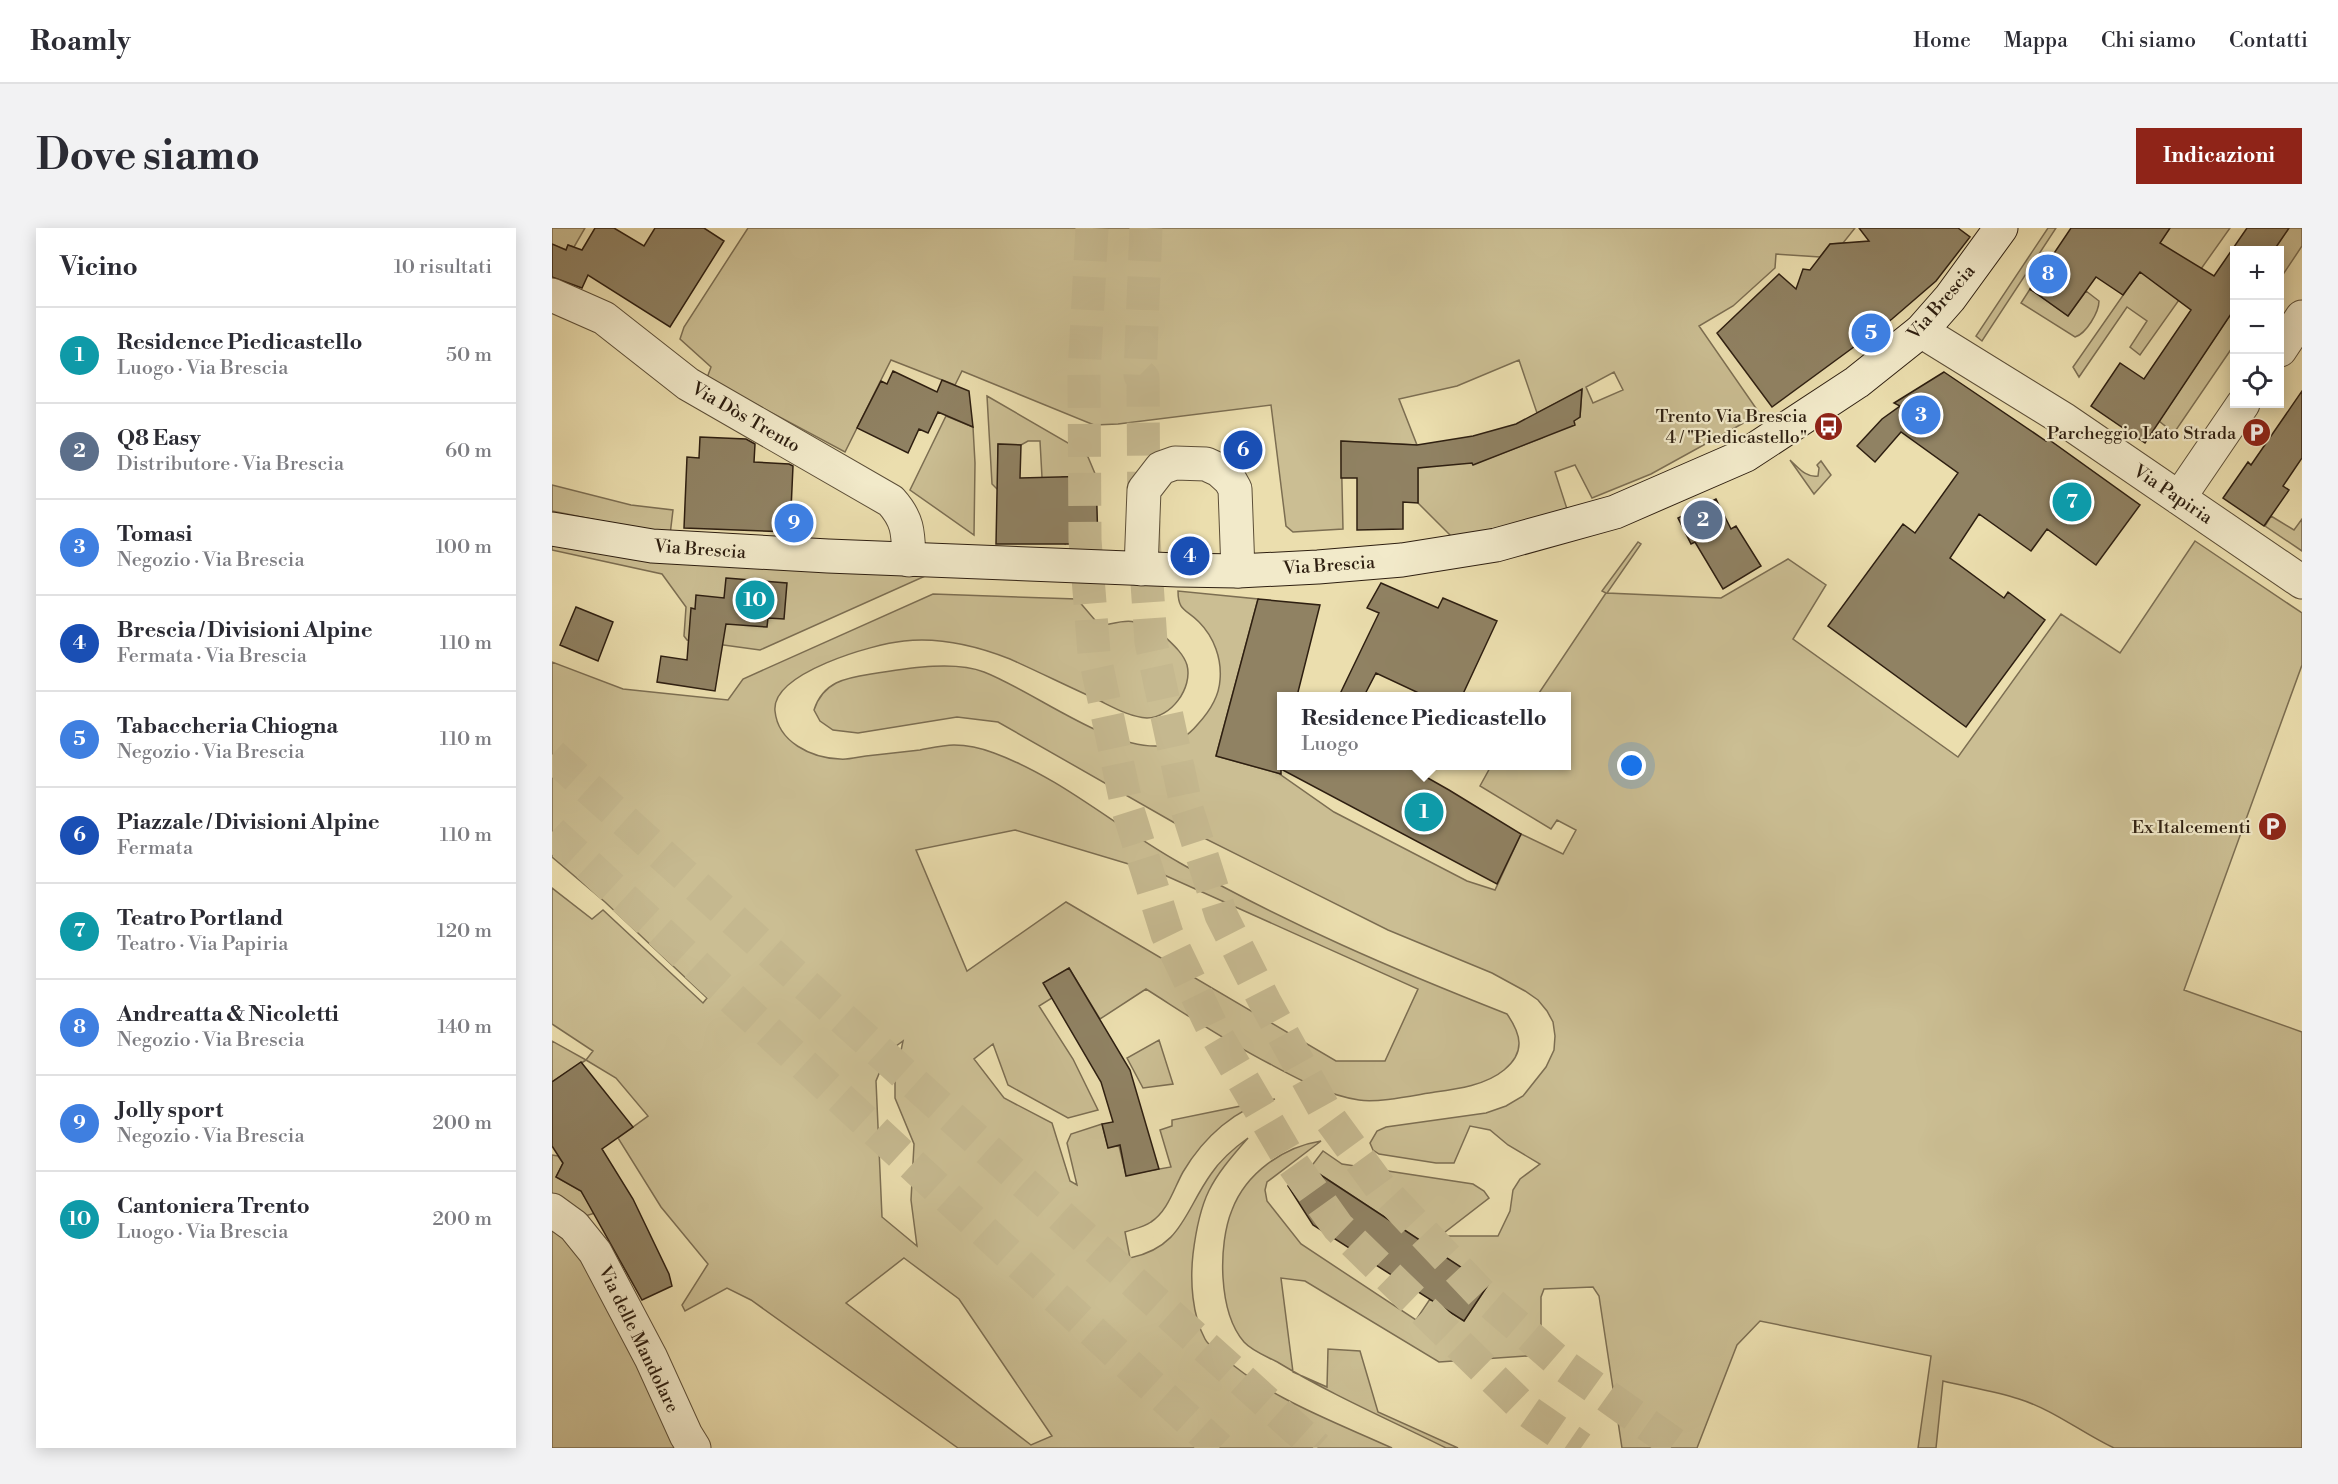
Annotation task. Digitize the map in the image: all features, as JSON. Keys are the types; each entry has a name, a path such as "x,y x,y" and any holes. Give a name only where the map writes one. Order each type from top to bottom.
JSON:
{"street":[{"name":"Via Brescia","path":"552,529 652,546 909,560 1238,571 1402,560 1496,545 1615,512 1746,455 1857,382 1921,331 1950,298 2001,228"},
{"name":"Via Dòs Trento","path":"552,295 604,318 688,384 891,501 906,521 909,536 909,560"},
{"path":"2284,344 2302,317"},
{"name":"Via Papiria","path":"1921,331 2065,420 2302,582"},
{"path":"2179,498 2240,408"},
{"path":"1141,569 1144,490 1151,478 1161,468 1175,464 1206,464 1220,470 1230,480 1234,489 1238,571"},
{"name":"Via delle Mandolare","path":"552,1210 574,1226 595,1252 627,1309 694,1448"}],"shaded area":[{"path":"552,228 585,228 574,247 568,245 566,250 552,244"},
{"path":"748,228 1855,228 1843,243 1830,244 1820,257 1776,254 1775,268 1733,306 1699,326 1760,414 1651,474 1592,498 1575,465 1555,472 1567,509 1536,519 1453,538 1418,503 1418,468 1492,457 1542,438 1580,417 1582,390 1537,413 1519,360 1457,386 1399,399 1417,445 1341,441 1343,529 1293,532 1286,526 1271,405 1094,425 962,371 955,385 891,360 845,452 707,378 711,367 680,339 684,327","holes":["1614,372 1623,390 1593,403 1586,387"]},
{"path":"2048,228 2056,228 1982,341 1976,336"},
{"path":"2170,228 2230,228 2140,355 2130,347 2147,321 2127,307 2079,377 2073,367"},
{"path":"2289,228 2302,228 2302,246 2284,273 2284,246 2277,246"},
{"path":"2030,289 2068,316 2086,291 2099,301 2098,306 2087,327 2075,337 2021,303"},
{"path":"2230,315 2230,351 2174,433 2159,421"},
{"path":"987,396 1082,451 1088,457 1096,476 1062,477 1065,544 1045,532 1040,441 1028,441 1021,445 998,444 998,490 992,484"},
{"path":"946,416 973,427 974,535 910,490"},
{"path":"1790,460 1803,472 1814,476 1818,476 1817,465 1821,461 1831,475 1814,494"},
{"path":"552,485 631,505 673,510 670,535 552,511"},
{"path":"2271,516 2294,530 2302,519 2302,551 2265,526"},
{"path":"552,540 932,573 760,650 687,640 684,636 686,607 662,574 552,550"},
{"path":"2195,541 2302,613 2302,665 2184,990 2302,1032 2302,1448 2114,1448 2032,1404 2001,1394 1943,1381 1936,1448 1918,1448 1931,1356 1760,1321 1737,1345 1697,1448 1622,1448 1599,1296 1593,1287 1544,1289 1541,1297 1541,1355 1439,1362 1305,1281 1281,1278 1293,1371 1247,1345 1235,1329 1225,1296 1224,1241 1227,1224 1238,1197 1256,1173 1293,1149 1321,1141 1267,1182 1265,1190 1267,1201 1301,1244 1416,1320 1430,1299 1464,1321 1488,1285 1310,1168 1323,1151 1342,1164 1473,1184 1484,1191 1489,1198 1440,1236 1498,1236 1510,1211 1513,1190 1520,1179 1540,1164 1508,1145 1490,1130 1470,1126 1454,1163 1436,1163 1379,1154 1373,1150 1370,1143 1377,1131 1386,1127 1486,1113 1506,1106 1523,1096 1546,1067 1554,1050 1553,1022 1547,1011 1538,1000 1525,991 1492,973 1388,930 1180,826 998,722 957,717 858,733 833,730 820,721 814,710 829,687 852,677 898,670 943,666 972,668 1004,681 1071,718 1117,739 1139,745 1165,746 1186,736 1202,719 1216,698 1220,680 1220,664 1213,641 1199,622 1181,607 1178,591 1258,599 1216,756 1278,773 1334,812 1467,881 1495,890 1521,834 1563,854 1576,830 1557,820 1551,829 1480,786 1489,770 1571,770 1571,692 1540,692 1606,593 1602,591 1638,542 1641,544 1607,593 1721,598 1788,559 1826,585 1793,639 1958,757 2061,614 2120,653"},
{"path":"933,594 1077,599 1100,626 1129,621 1140,624 1153,635 1161,633 1183,656 1187,665 1187,683 1172,707 1156,717 1147,718 1120,711 1010,659 984,650 931,640 889,643 826,663 789,684 778,697 775,711 777,722 789,740 807,752 829,758 850,759 959,745 979,748 1019,763 1066,790 1180,863 1260,906 1382,963 1507,1014 1516,1029 1519,1043 1516,1056 1504,1070 1471,1086 1377,1100 1347,1098 1313,1086 1254,1056 1146,989 1100,1019 1069,968 1044,983 1052,998 1039,1006 1073,1059 1098,1110 1068,1118 1008,1085 993,1044 974,1059 1004,1098 1052,1123 1070,1181 1077,1185 1067,1143 1071,1134 1102,1124 1108,1147 1119,1146 1126,1175 1171,1167 1160,1130 1172,1126 1172,1120 1275,1099 1247,1109 1234,1117 1200,1147 1183,1172 1162,1212 1148,1224 1125,1232 1130,1258 1161,1246 1171,1237 1215,1169 1228,1154 1248,1138 1216,1179 1203,1204 1199,1218 1193,1254 1192,1286 1197,1319 1205,1339 1240,1371 1281,1397 1392,1448 958,1448 751,1300 727,1288 685,1311 682,1305 708,1264 661,1207 618,1138 648,1116 616,1078 586,1060 593,1051 552,1024 552,888 592,919 603,910 703,1003 707,998 605,902 552,857 552,662 623,689 728,700 743,679","holes":["1015,830 1162,874 1418,989 1385,1061 1336,1061 1066,902 967,971 916,850","903,1041 895,1079 895,1098 914,1144 911,1200 917,1246 882,1217 876,1081 888,1052","904,1258 959,1299 1052,1436 1031,1445 846,1303"]},
{"path":"1159,1040 1173,1084 1143,1088 1127,1058"},
{"path":"552,1041 586,1060 552,1082"},
{"path":"552,1155 558,1156 563,1163 556,1177 581,1191 595,1213 582,1217 552,1198"},
{"path":"552,1216 567,1229 686,1448 552,1448"},
{"path":"1328,1349 1360,1351 1378,1412 1458,1448 1446,1448 1299,1375 1327,1387"}],"building":[{"path":"595,228 614,228 644,246 655,228 704,228 724,241 670,327 588,275 582,288 552,277 552,244 566,250 568,245 582,250"},
{"path":"1859,228 1958,228 1970,237 1936,281 1892,319 1772,407 1717,333 1779,274 1796,289 1803,269 1810,270 1830,244 1869,241"},
{"path":"2071,228 2170,228 2160,243 2214,276 2230,253 2230,316 2145,443 2091,406 2120,363 2144,379 2191,310 2140,272 2123,295 2096,277 2068,316 2030,289"},
{"path":"2247,228 2289,228 2277,246 2235,246"},
{"path":"893,371 937,392 942,380 969,391 973,427 938,412 928,433 919,429 908,453 857,428 881,381 887,384"},
{"path":"1944,372 2046,441 2048,439 2140,505 2096,565 2047,529 2031,551 1979,514 1950,558 2004,598 2008,592 2045,620 1966,727 1828,626 1903,524 1915,533 1958,473 1901,432 1875,462 1857,446 1882,419 1900,406 1894,403"},
{"path":"1582,389 1580,417 1574,421 1575,425 1473,465 1472,463 1418,468 1418,503 1403,502 1403,529 1357,530 1357,478 1341,478 1341,441 1417,445 1473,436 1516,424"},
{"path":"2302,391 2302,458 2283,486 2289,490 2264,526 2223,498 2248,462 2251,465"},
{"path":"700,437 746,439 755,444 754,462 793,466 790,532 684,528 687,457 699,458"},
{"path":"998,444 1021,445 1020,478 1096,476 1098,544 996,544"},
{"path":"1716,499 1731,529 1736,526 1761,566 1723,589 1695,542 1691,544 1678,518"},
{"path":"726,578 787,583 784,619 768,618 767,627 726,624 715,691 657,682 661,656 687,660 691,608 695,609 696,595 724,598"},
{"path":"1381,583 1438,608 1443,598 1497,621 1464,692 1416,692 1376,673 1366,692 1341,692 1379,613 1367,608"},
{"path":"1258,599 1320,605 1298,692 1277,692 1277,770 1281,770 1281,774 1216,756"},
{"path":"576,607 613,622 598,661 560,645"},
{"path":"1283,770 1414,770 1521,834 1497,884"},
{"path":"1069,968 1130,1070 1159,1169 1126,1176 1120,1145 1108,1148 1102,1124 1113,1122 1101,1082 1043,983"},
{"path":"581,1062 633,1127 602,1149 633,1199 669,1274 672,1286 642,1300 581,1191 556,1177 563,1163 552,1146 552,1082"},
{"path":"1310,1168 1488,1285 1464,1321 1313,1225 1288,1186"}],"tunnel":[{"path":"1092,228 1084,374 1085,540 1094,653 1127,807 1167,934 1214,1031 1290,1160 1338,1227 1526,1410 1581,1448"},
{"path":"1146,228 1140,375 1143,378 1144,539 1151,642 1187,809 1221,915 1265,1002 1328,1116 1380,1187 1484,1297 1559,1362 1680,1448"},
{"path":"552,755 1317,1448"},
{"path":"552,832 1219,1448"}],"place":[{"name":"Andreatta & Nicoletti","path":"2048,274"},
{"name":"Tabaccheria Chiogna","path":"1871,333"},
{"name":"Tomasi","path":"1921,415"},
{"name":"Trento Via Brescia 4 / \"Piedicastello\"","path":"1828,426"},
{"name":"Parcheggio Lato Strada","path":"2257,433"},
{"name":"Piazzale / Divisioni Alpine","path":"1243,450"},
{"name":"Teatro Portland","path":"2072,502"},
{"name":"Q8 Easy","path":"1703,520"},
{"name":"Jolly sport","path":"794,523"},
{"name":"Brescia / Divisioni Alpine","path":"1190,556"},
{"name":"Cantoniera Trento","path":"755,600"},
{"name":"Residence Piedicastello","path":"1424,812"},
{"name":"Ex Italcementi","path":"2272,827"}]}
